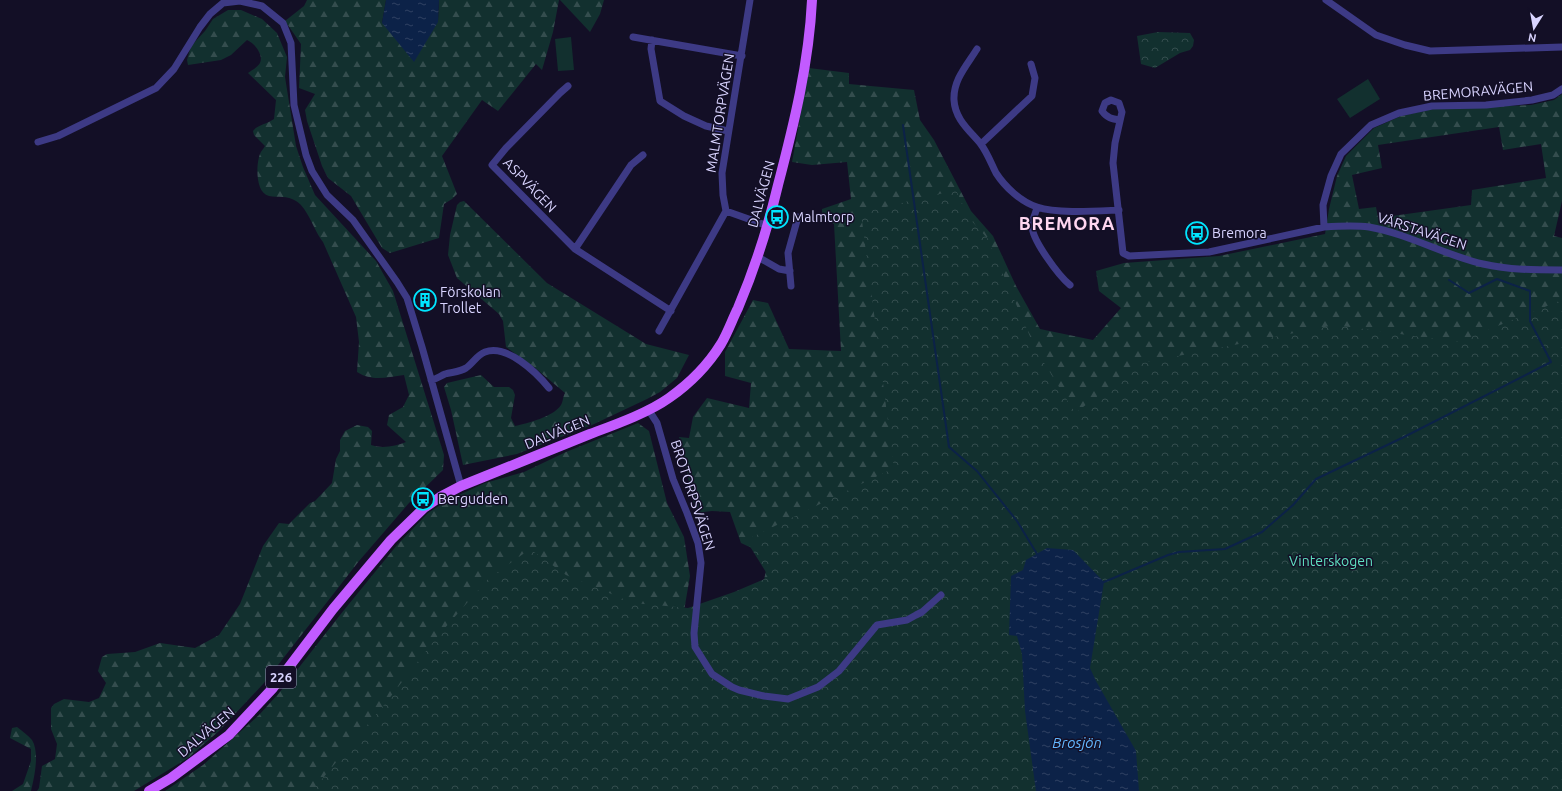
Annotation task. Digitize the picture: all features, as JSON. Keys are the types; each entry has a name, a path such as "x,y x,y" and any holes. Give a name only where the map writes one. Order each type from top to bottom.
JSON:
{"main road":[{"name":"DALVÄGEN","path":"149,791 188,767 229,735 273,688 333,609 392,540 424,508 440,497 461,486 611,426 662,402 687,384 712,356 727,331 758,257 768,226 794,126 801,91 808,50 812,0"}],"street":[{"path":"252,0 283,23 291,42 294,105 306,155 312,172 327,195 353,220 397,282 406,298 461,486"},
{"name":"MALMTORPVÄGEN","path":"726,210 722,173 750,0"},
{"path":"1326,0 1376,35 1405,45 1430,51 1562,47"},
{"path":"38,142 58,136 156,88 174,69 200,27 210,14 223,3 240,1 262,6"},
{"path":"633,37 742,56"},
{"path":"652,40 651,49 660,101 684,116 706,126 728,131"},
{"path":"977,49 960,74 954,87 954,101 959,119 981,144 1005,186 1019,197 1037,207 1068,211 1119,210"},
{"path":"981,144 1032,96 1035,78 1031,64"},
{"name":"ASPVÄGEN","path":"568,86 560,92 506,148 492,165 575,250 671,311"},
{"name":"BREMORAVÄGEN","path":"1324,227 1323,205 1331,176 1341,154 1371,125 1399,113 1432,106 1486,105 1532,100 1553,95 1562,89"},
{"name":"VÅRSTAVÄGEN","path":"1120,120 1115,143 1113,163 1123,253 1129,256 1209,252 1324,227 1342,225 1375,229 1402,236 1452,255 1483,264 1512,269 1562,270"},
{"path":"575,250 632,165 643,155"},
{"path":"1037,207 1032,226 1034,236 1060,277 1070,285"},
{"path":"659,331 726,210 768,226"},
{"path":"791,286 788,253 798,217"},
{"path":"758,257 778,269 790,271"},
{"path":"431,380 438,379 444,374 465,368 481,354 494,350 503,352 514,358 537,376 549,388"},
{"name":"BROTORPSVÄGEN","path":"648,409 656,423 673,480 698,543 701,563 694,633 695,647 712,674 732,687 764,696 788,699 818,687 839,671 877,626 907,620 922,612 941,595"}],"green space":[{"path":"307,0 386,0 382,23 438,22 439,0 559,0 553,32 542,70 536,64 498,111 482,100 442,156 457,194 444,204 439,238 390,253 382,248 351,196 328,178 322,166 307,121 305,110 315,94 299,88 301,44 285,21 304,6"},
{"path":"560,0 604,0 600,14 590,32"},
{"path":"228,10 241,10 262,19 277,33 287,57 285,77 296,146 303,167 315,195 376,261 393,291 444,455 443,470 409,503 359,561 264,683 219,731 188,758 134,791 37,791 39,788 42,766 55,759 57,744 51,729 51,708 54,704 64,699 89,702 99,698 106,683 98,671 102,657 107,654 135,652 160,643 195,648 219,635 240,604 263,546 279,523 289,524 310,503 315,501 332,483 336,459 340,451 340,440 345,431 357,425 368,427 372,431 371,445 380,447 398,445 406,442 387,425 389,415 403,407 409,395 404,375 374,378 357,372 359,342 356,317 323,242 300,204 293,199 286,197 269,196 264,194 261,190 257,171 260,153 265,146 254,135 253,131 257,127 274,119 276,100 248,73 260,63 261,56 258,49 247,40 231,55 221,60 188,65 187,60 191,46 205,31 213,19"},
{"path":"1158,32 1190,33 1194,40 1193,46 1190,50 1180,53 1155,68 1141,64 1137,36"},
{"path":"571,37 574,70 558,71 555,39"},
{"name":"Vinterskogen","path":"809,68 849,73 849,84 914,90 920,120 934,140 971,211 993,236 1016,286 1040,329 1093,340 1121,308 1099,291 1096,271 1124,263 1219,256 1325,234 1337,176 1346,156 1374,128 1401,116 1433,109 1531,105 1554,100 1562,94 1562,201 1554,236 1562,238 1562,791 759,604 769,556 741,543 730,512 712,511 696,513 679,437 689,438 693,417 707,398 749,408 751,383 725,376 725,352 753,300 768,303 789,349 841,351 834,224 822,218 822,209 851,199 847,162 812,165 792,162","holes":["1499,127 1503,150 1541,144 1546,178 1472,190 1471,205 1378,218 1376,207 1359,209 1352,175 1382,168 1378,145"]},
{"path":"1368,79 1380,99 1350,118 1337,99"},
{"name":"Vinterskogen","path":"956,190 969,218 988,239 1035,348 1075,413 1142,363 1335,325 1458,342 1562,300 1562,791 312,791 384,705 437,637 488,579 530,549 566,575 633,603 688,608 734,592 769,577 746,540 894,468 861,213"},
{"path":"464,201 547,283 646,344 689,355 677,378 660,392 592,425 517,454 463,465 451,410 444,387 447,383 481,375 494,387 509,387 513,390 515,395 511,418 515,426 540,419 552,413 561,405 565,393 534,367 506,347 503,321 499,314 457,278 448,255 450,235 457,205"},
{"path":"638,423 649,431 667,503 684,537 690,576 684,611 1036,791 165,791 203,765 259,715 279,693 397,545 428,513 448,500 485,483 524,472 566,452"},
{"path":"17,727 32,740 36,752 36,766 31,791 12,791 23,784 31,761 31,749 10,738 12,728"}],"water":[{"path":"386,0 439,0 438,22 414,62 382,23"},
{"name":"Brosjön","path":"1047,548 1073,550 1104,582 1090,668 1136,751 1139,791 1036,791 1025,711 1022,654 1017,636 1009,635 1011,576 1023,570 1026,560"}],"waterway":[{"path":"903,125 949,447 977,471 1017,521 1037,554"},
{"path":"1104,582 1168,555 1179,552 1225,549 1262,532 1293,505 1316,479 1404,437 1551,362 1530,321 1530,291 1497,279 1469,293 1449,280"}],"place":[{"name":"Malmtorp","path":"777,217"},
{"name":"Bremora","path":"1197,233"},
{"name":"Förskolan Trollet","path":"425,300"},
{"name":"Bergudden","path":"423,499"}],"district":[{"name":"BREMORA","path":"1067,223"}]}
